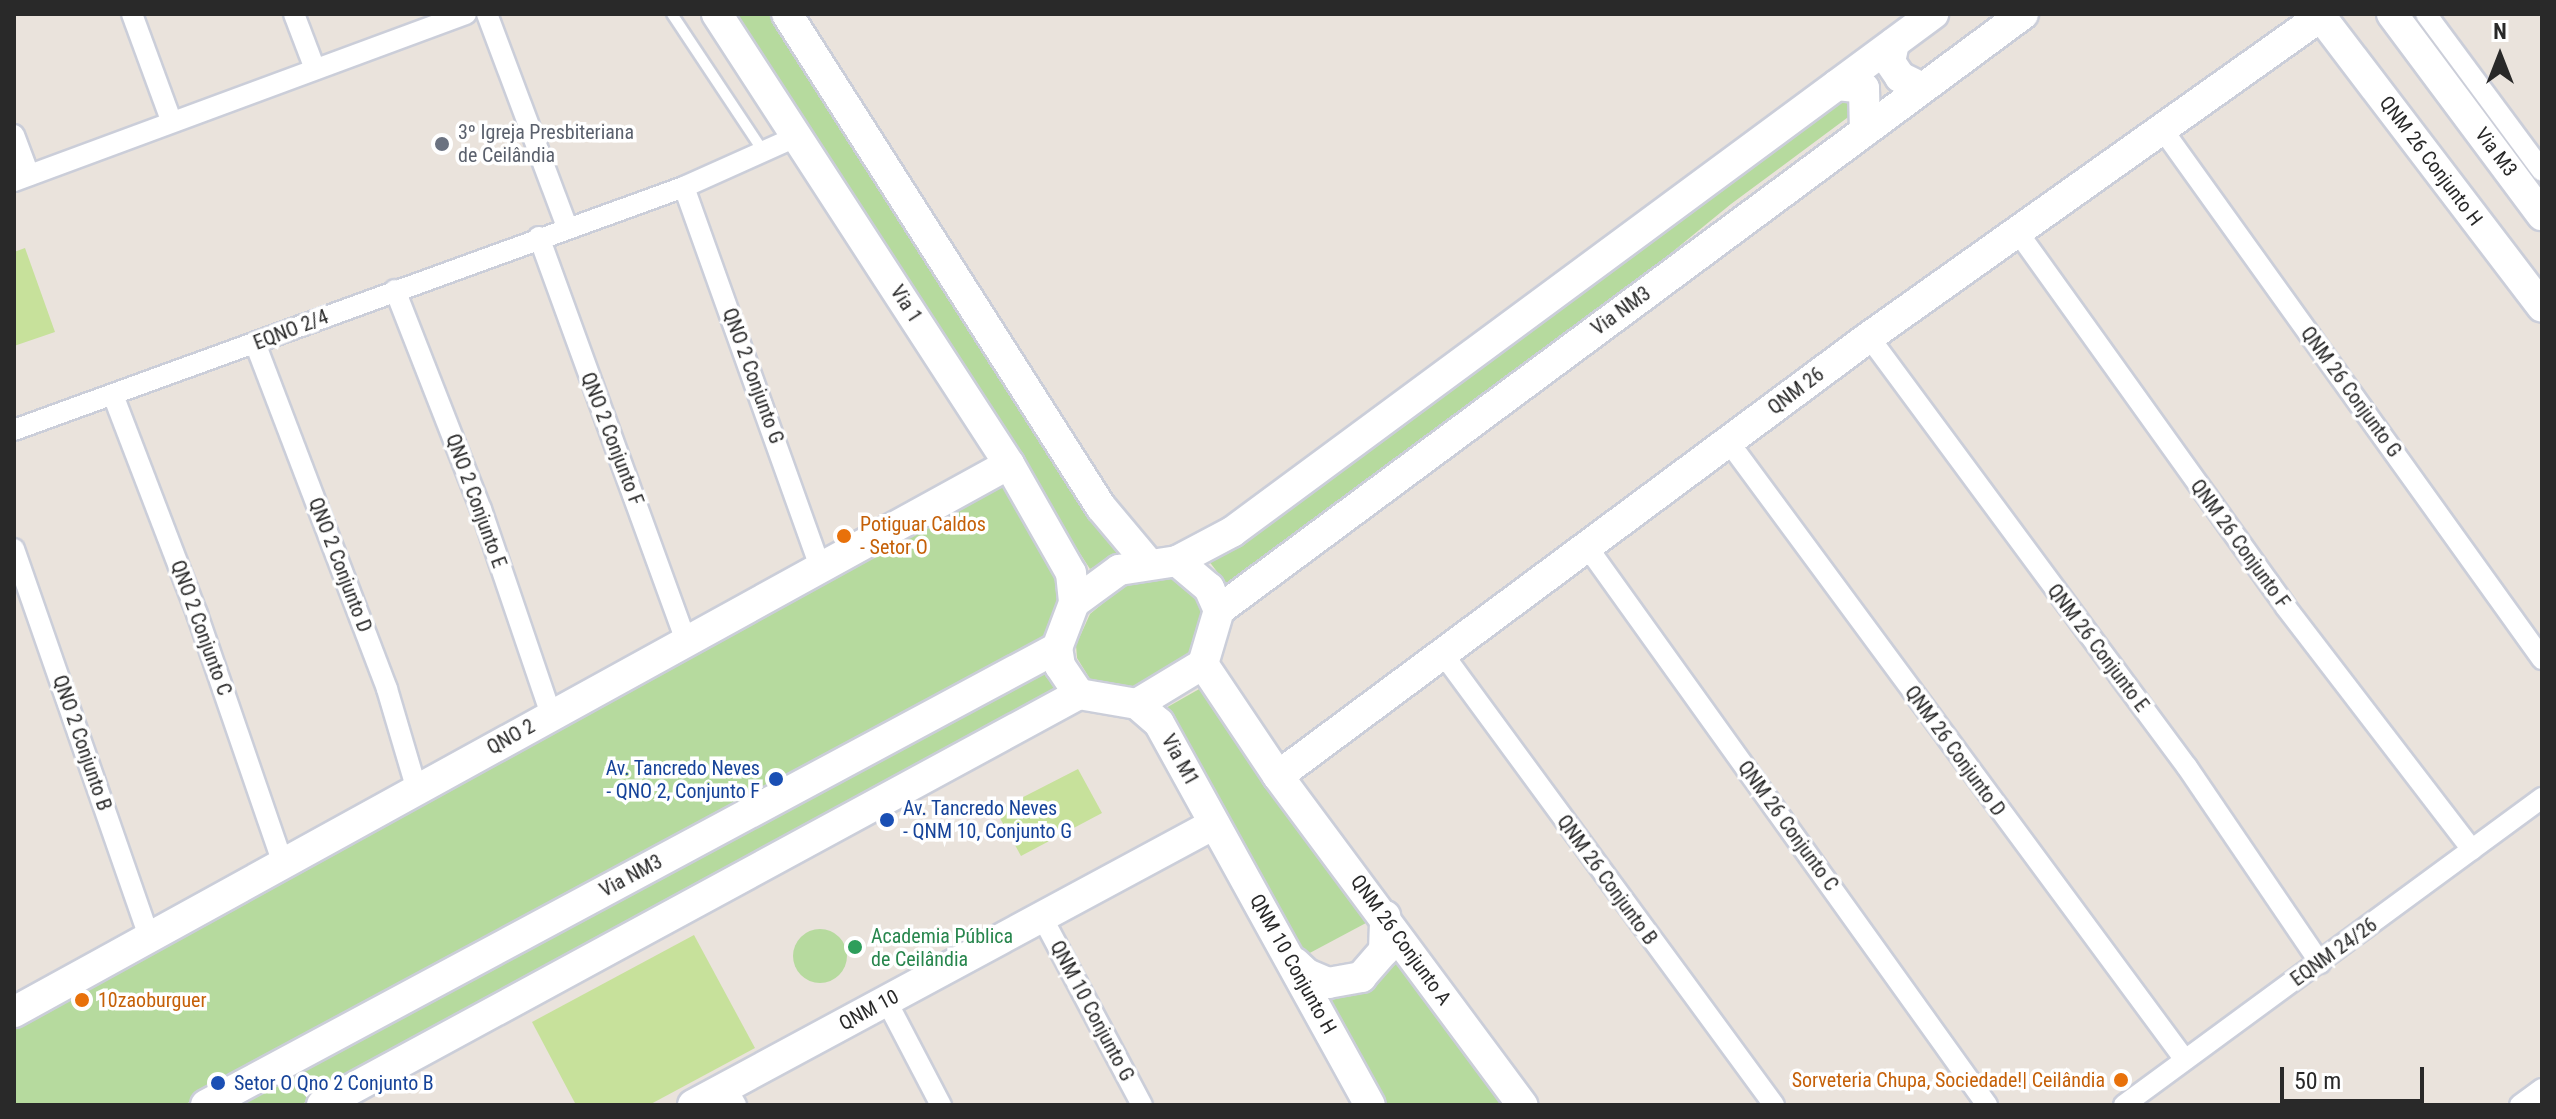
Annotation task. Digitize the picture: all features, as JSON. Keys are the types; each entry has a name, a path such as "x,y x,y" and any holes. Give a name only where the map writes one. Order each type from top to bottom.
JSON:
{"main road":[{"name":"Via 1","path":"717,14 1009,464 1071,573 1074,603"},
{"path":"322,1105 1079,694 1137,704 1203,664 1219,610 1209,588 1162,562 1101,507 787,14"},
{"path":"1079,694 1060,666 1057,648 1074,603 1107,577 1162,562 1232,532 1933,14"},
{"name":"Via NM3","path":"1219,610 2023,14"},
{"name":"Via M3","path":"2392,14 2542,215"},
{"name":"QNM 26","path":"1278,776 1869,337 2160,126 2320,15"},
{"name":"QNM 26 Conjunto H","path":"2320,15 2542,307"},
{"path":"1894,43 1890,62 1900,77 1923,88"},
{"path":"1837,85 1864,88 1865,131"},
{"name":"QNO 2","path":"14,1010 1009,464"},
{"name":"Via NM3","path":"206,1105 1057,648"},
{"path":"1203,664 1278,776"},
{"name":"Via M1","path":"1137,704 1159,723 1214,824"},
{"name":"QNM 26 Conjunto A","path":"1278,776 1385,916 1522,1105"},
{"name":"QNM 10","path":"693,1105 731,1096 886,1000 1214,824"},
{"name":"QNM 10 Conjunto H","path":"1214,824 1292,958 1370,1105"},
{"path":"1292,958 1317,980 1354,980 1371,970 1384,951 1385,916"}],"street":[{"path":"132,14 171,120"},
{"path":"294,14 315,69"},
{"path":"487,14 567,227"},
{"path":"2426,14 2542,171"},
{"path":"14,135 21,178 459,15"},
{"name":"QNM 26 Conjunto G","path":"2160,126 2542,659"},
{"name":"EQNO 2/4","path":"14,430 539,237 684,187 798,136"},
{"name":"QNO 2 Conjunto G","path":"684,187 820,566"},
{"name":"QNM 26 Conjunto F","path":"2017,231 2285,606 2472,850"},
{"name":"QNO 2 Conjunto F","path":"539,237 686,641"},
{"name":"QNO 2 Conjunto E","path":"395,290 481,509 551,715"},
{"name":"QNM 26 Conjunto E","path":"1869,337 2187,767 2320,963"},
{"name":"QNO 2 Conjunto D","path":"255,343 387,689 417,790"},
{"name":"QNO 2 Conjunto C","path":"113,395 197,614 283,864"},
{"name":"QNM 26 Conjunto D","path":"1728,441 2185,1060"},
{"name":"QNM 26 Conjunto C","path":"1588,548 1987,1105"},
{"name":"QNO 2 Conjunto B","path":"14,549 149,937"},
{"name":"QNM 26 Conjunto B","path":"1443,654 1774,1105"},
{"name":"EQNM 24/26","path":"2124,1105 2542,798"},
{"name":"QNM 10 Conjunto G","path":"1042,917 1142,1105"},
{"path":"886,1000 941,1105"},
{"path":"2520,1105 2542,1089"}],"lane":[{"path":"672,14 763,151"}],"green space":[{"path":"732,14 772,14 1122,552 1090,569"},
{"path":"1851,97 1851,115 1731,204 1589,320 1229,587 1208,560 1832,100"},
{"path":"25,248 55,332 14,346 14,252"},
{"path":"1007,484 1063,588 1042,641 184,1105 14,1105 14,1027 993,485"},
{"path":"1175,575 1204,598 1203,638 1184,663 1131,689 1090,679 1077,658 1076,645 1090,614 1126,584"},
{"path":"1046,665 1062,694 772,845 300,1105 231,1105"},
{"path":"1201,688 1363,906 1366,923 1306,955 1164,709"},
{"path":"1078,769 1102,813 1021,856 996,811"},
{"path":"820,929 839,937 847,956 839,975 820,983 801,975 793,956 801,937"},
{"path":"694,935 755,1048 649,1105 576,1105 532,1022"},
{"path":"1401,958 1508,1105 1382,1105 1328,1003"}],"place":[{"name":"3º Igreja Presbiteriana de Ceilândia","path":"442,144"},
{"name":"Potiguar Caldos - Setor O","path":"844,536"},
{"name":"Av. Tancredo Neves - QNO 2, Conjunto F","path":"776,779"},
{"name":"Av. Tancredo Neves - QNM 10, Conjunto G","path":"887,820"},
{"name":"Academia Pública de Ceilândia","path":"855,947"},
{"name":"10zaoburguer","path":"82,1000"},
{"name":"Sorveteria Chupa, Sociedade!| Ceilândia","path":"2121,1080"},
{"name":"Setor O Qno 2 Conjunto B","path":"218,1083"}]}
